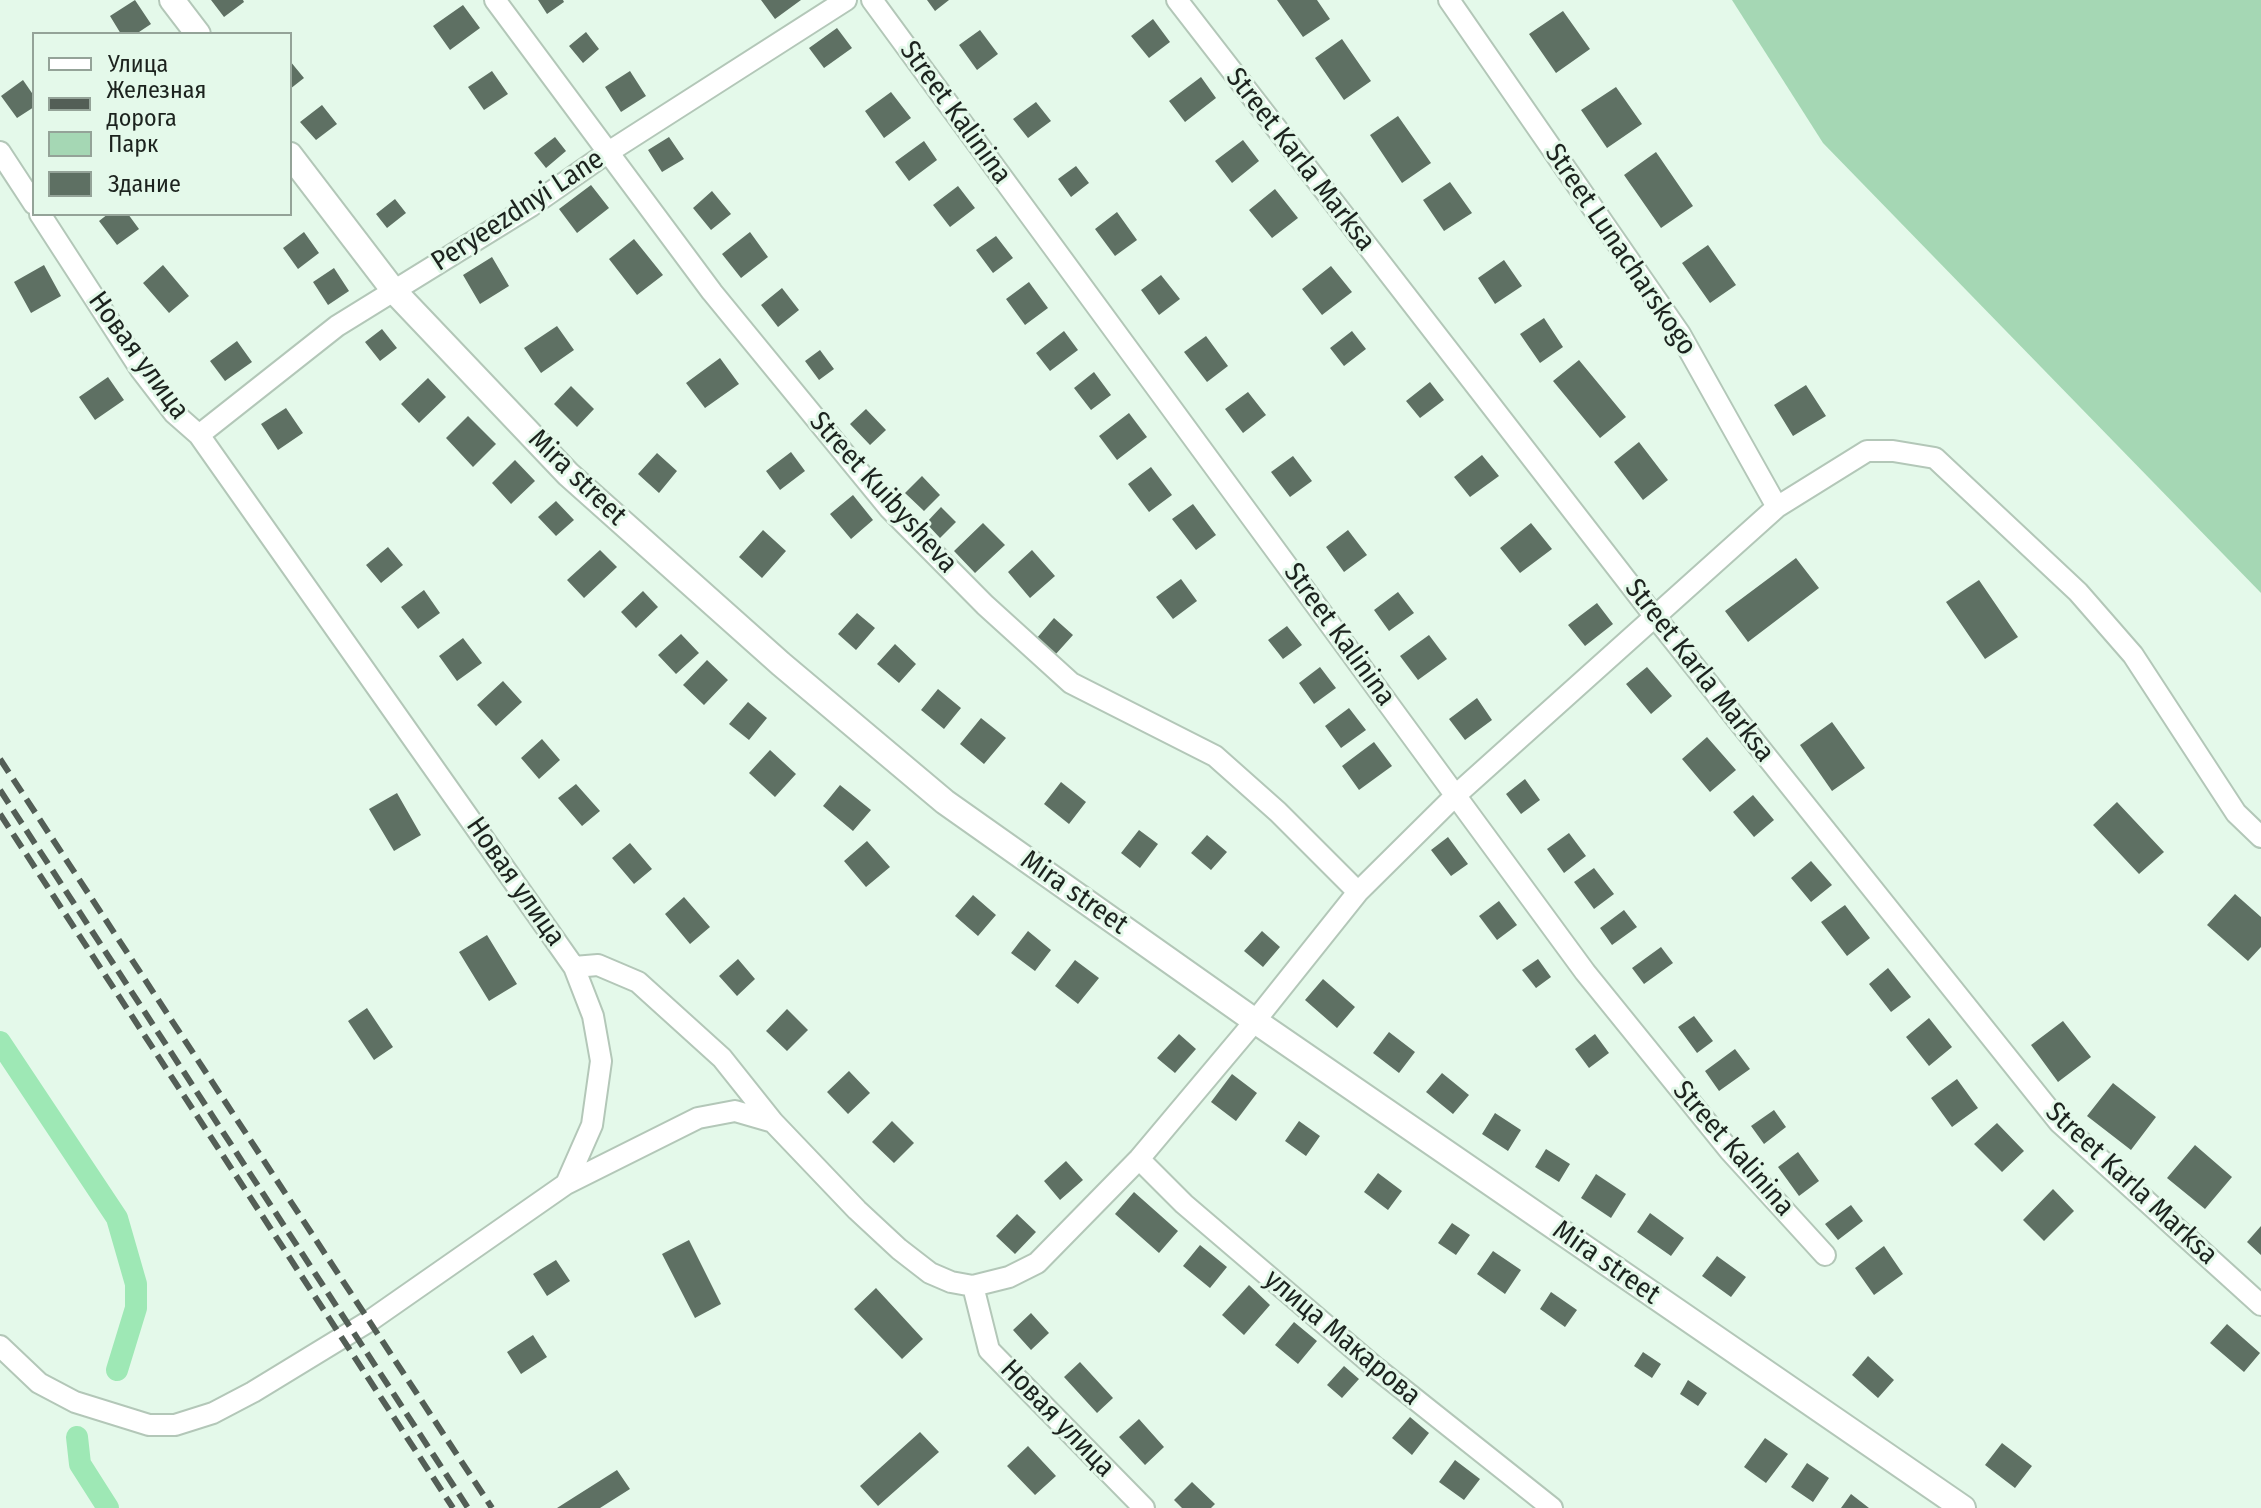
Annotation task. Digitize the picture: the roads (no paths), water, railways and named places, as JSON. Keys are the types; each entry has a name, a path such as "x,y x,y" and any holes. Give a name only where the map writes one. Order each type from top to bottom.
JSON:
{"street":[{"path":"172,0 196,32"},
{"name":"Street Kuibysheva","path":"495,0 712,292 889,508 985,605 1071,683 1194,744 1226,765 1358,892"},
{"name":"Peryeezdnyi Lane","path":"199,435 337,326 531,206 607,153 846,0"},
{"name":"Street Kalinina","path":"872,0 1595,984 1730,1151 1825,1255"},
{"name":"Street Karla Marksa","path":"1177,0 1655,617 2059,1122 2261,1305"},
{"name":"Street Lunacharskogo","path":"1449,0 1680,334 1777,507"},
{"path":"0,152 32,201"},
{"name":"Mira street","path":"292,158 394,291 568,474 793,674 945,802 1255,1021 1963,1508"},
{"name":"Новая улица","path":"41,216 141,370 174,413 199,435 574,967 598,965 638,982 722,1058 773,1122 899,1249 930,1273 951,1282 973,1286 989,1350 1144,1508"},
{"path":"973,1286 1009,1277 1037,1263 1139,1159 1358,892 1456,795 1777,507 1867,451 1893,451 1935,458 2088,602 2133,655 2236,813 2261,837"},
{"path":"566,1184 592,1125 601,1061 593,1016 574,967"},
{"path":"0,1346 39,1383 75,1402 149,1425 175,1425 213,1413 371,1320 566,1184 698,1118 735,1111 773,1122"},
{"name":"улица Макарова","path":"1139,1159 1184,1204 1376,1368 1552,1508"}],"waterway":[{"path":"0,1042 117,1218 136,1284 136,1308 117,1370"},
{"path":"77,1437 80,1464 108,1508"}],"railway":[{"path":"0,759 492,1508"},
{"path":"0,790 468,1508"},
{"path":"0,814 453,1508"}]}
